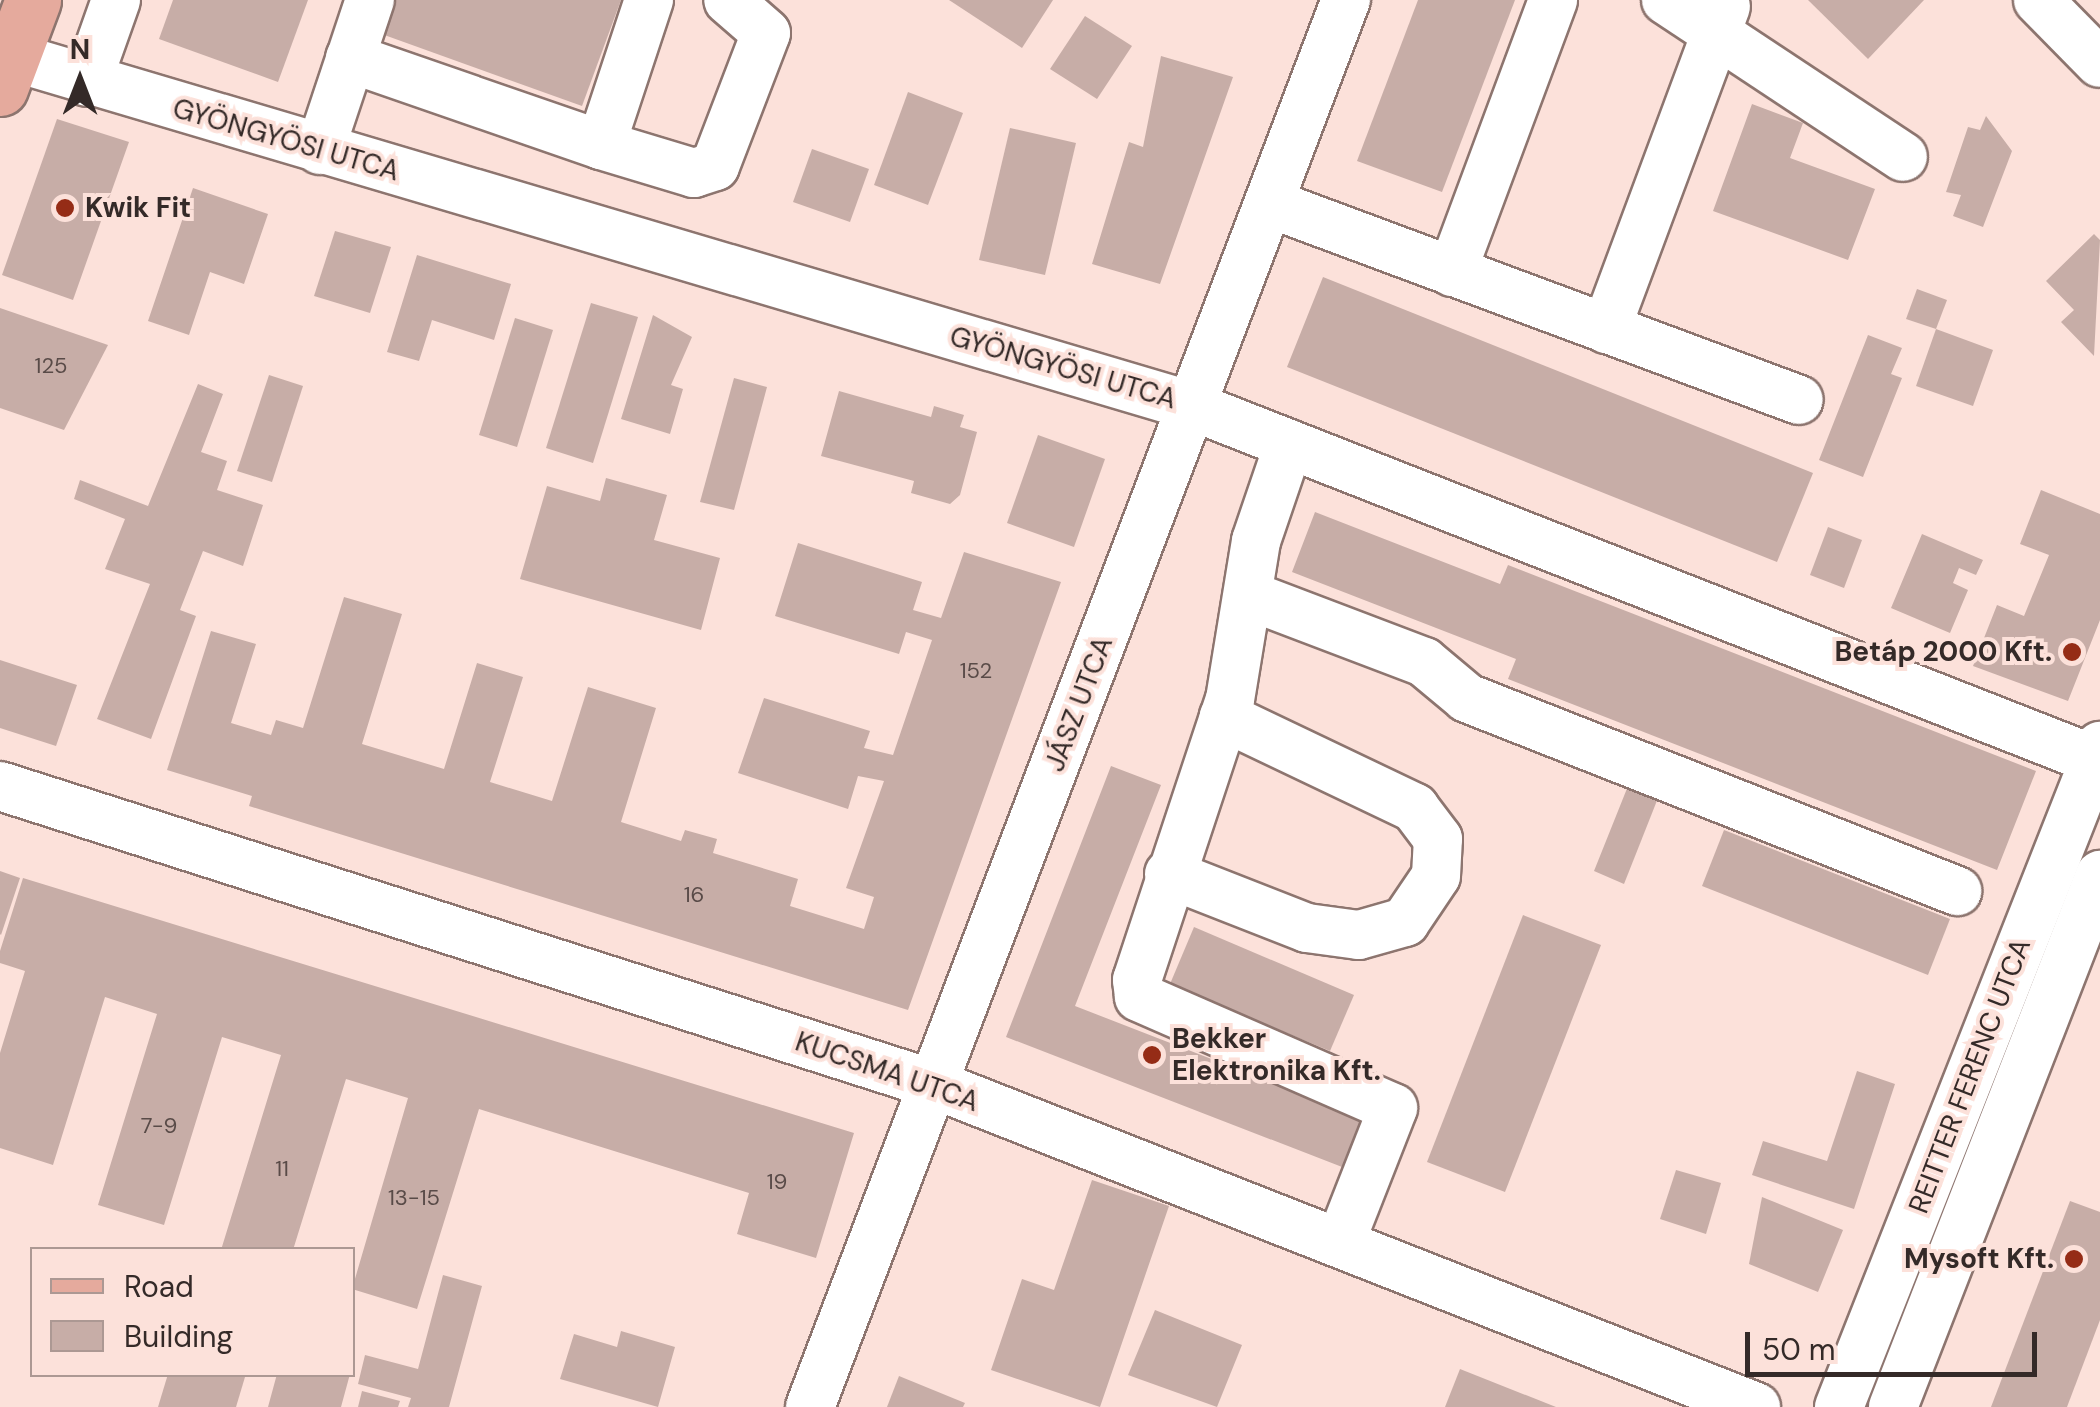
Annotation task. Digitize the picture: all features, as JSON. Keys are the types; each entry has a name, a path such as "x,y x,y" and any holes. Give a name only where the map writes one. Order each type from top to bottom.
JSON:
{"main road":[{"path":"4,66 33,0"}],"street":[{"path":"87,82 116,0"},
{"path":"320,150 370,0"},
{"path":"601,145 650,0"},
{"path":"350,58 694,173 715,166 766,34 728,0"},
{"path":"1452,272 1554,0"},
{"path":"1666,0 1721,20 1903,157"},
{"path":"2038,0 2100,63"},
{"name":"JÁSZ UTCA","path":"810,1407 936,1085 1269,203 1333,5"},
{"path":"1606,329 1721,20"},
{"name":"GYÖNGYÖSI UTCA","path":"4,66 87,82 1192,406 2098,755"},
{"path":"1269,203 1800,400"},
{"path":"1290,444 1256,542 1253,598 1224,717 1169,874 1139,998 1393,1108 1340,1243"},
{"path":"1253,598 1424,662 1467,698 1958,891"},
{"path":"1169,874 1308,928 1360,935 1405,922 1436,876 1438,839 1415,808 1224,717"},
{"name":"REITTER FERENC UTCA","path":"1840,1407 2098,755"},
{"name":"KUCSMA UTCA","path":"0,786 936,1085 1756,1407"},
{"name":"REITTER FERENC UTCA","path":"1893,1407 2100,875"}],"building":[{"path":"173,0 308,0 278,82 159,39"},
{"path":"388,0 621,0 582,106 376,32"},
{"path":"949,0 1053,0 1022,48"},
{"path":"1418,0 1515,0 1442,192 1357,161"},
{"path":"1808,0 1924,0 1868,59"},
{"path":"1085,16 1132,46 1097,99 1050,69"},
{"path":"1161,56 1233,77 1160,284 1092,264 1129,142 1143,147"},
{"path":"908,92 963,113 928,205 874,185"},
{"path":"1752,104 1803,123 1790,158 1875,189 1848,260 1713,211"},
{"path":"1986,116 2012,151 1983,227 1953,216 1961,195 1946,192 1968,127 1980,130"},
{"name":"Kwik Fit","path":"57,119 129,142 73,300 2,275"},
{"path":"1010,128 1076,143 1045,275 979,260"},
{"path":"812,149 869,169 850,222 793,202"},
{"path":"193,188 268,214 244,284 210,272 189,335 148,321"},
{"path":"335,231 391,247 370,313 314,296"},
{"path":"2094,234 2100,240 2094,356 2061,322 2074,310 2046,281"},
{"path":"417,255 511,284 494,340 432,320 419,361 387,352"},
{"path":"1323,277 1813,473 1777,562 1287,367"},
{"path":"1917,289 1947,300 1936,329 1906,319"},
{"path":"591,303 638,317 593,463 546,448"},
{"path":"0,308 108,345 64,430 0,408"},
{"path":"653,315 692,337 671,385 683,389 670,434 621,419"},
{"path":"515,318 553,330 517,447 479,435"},
{"path":"1936,329 1993,350 1973,406 1916,386"},
{"path":"1868,335 1902,348 1891,374 1902,378 1863,477 1819,460"},
{"path":"269,375 303,386 272,482 237,471"},
{"path":"734,378 767,387 734,510 700,502"},
{"path":"198,384 223,394 201,452 227,461 217,490 263,505 243,566 203,551 180,610 196,616 151,739 97,719 150,584 105,569 125,519 74,499 80,480 148,506"},
{"path":"839,391 931,417 934,406 964,415 960,427 977,432 960,495 950,504 911,493 914,481 821,456"},
{"path":"1038,435 1105,459 1074,547 1007,523"},
{"path":"606,478 667,495 654,540 720,558 701,630 520,579 547,486 600,501"},
{"path":"2041,490 2100,514 2100,620 2068,701 1973,666 1997,605 2024,616 2049,555 2020,544"},
{"path":"1315,512 1500,584 1508,565 2036,771 1997,870 1508,679 1516,659 1292,572"},
{"path":"1828,527 1862,540 1844,588 1810,575"},
{"path":"1922,534 1983,560 1976,575 1959,568 1953,583 1968,590 1950,633 1891,608"},
{"path":"798,543 922,582 913,610 941,618 964,552 1061,582 908,1010 249,806 252,796 167,770 211,631 256,644 231,723 271,735 276,720 303,728 344,597 402,614 362,744 444,769 477,663 523,677 490,782 552,801 588,687 656,708 621,822 681,841 685,830 717,839 713,853 798,879 790,906 864,929 874,897 846,888 884,781 858,776 848,809 738,773 764,698 870,731 864,748 893,755 932,640 906,632 899,654 775,616"},
{"path":"0,660 77,685 56,746 0,728"},
{"path":"1111,766 1161,785 1075,1006 1374,1122 1355,1172 1006,1037"},
{"path":"1630,781 1660,793 1624,884 1594,871"},
{"path":"1724,830 1950,919 1928,975 1702,886"},
{"path":"0,871 20,878 1,935 0,934"},
{"path":"23,878 854,1133 816,1258 737,1234 749,1193 479,1109 417,1309 355,1290 408,1098 346,1079 294,1247 222,1247 281,1055 222,1037 164,1225 98,1205 157,1014 105,997 53,1165 0,1148 0,1053 25,971 0,963 0,951"},
{"path":"1523,915 1601,945 1505,1192 1427,1162"},
{"path":"1194,927 1354,995 1330,1051 1170,984"},
{"path":"1857,1071 1895,1084 1854,1209 1752,1175 1763,1141 1827,1161"},
{"path":"1676,1170 1721,1183 1706,1234 1660,1219"},
{"path":"1092,1180 1169,1206 1100,1407 991,1370 1022,1279 1054,1290"},
{"path":"1762,1197 1843,1230 1818,1292 1749,1264"},
{"path":"2070,1201 2100,1212 2100,1320 2067,1407 1991,1407"},
{"path":"443,1275 482,1286 449,1407 408,1407 411,1398 358,1384 365,1355 418,1369"},
{"path":"1155,1310 1242,1345 1217,1407 1128,1375"},
{"path":"621,1331 675,1347 658,1407 560,1379 574,1334 617,1347"},
{"path":"1460,1369 1556,1407 1445,1407"},
{"path":"899,1376 965,1403 963,1407 887,1407"},
{"path":"167,1377 245,1377 236,1407 158,1407"},
{"path":"276,1377 349,1377 341,1407 268,1407"},
{"path":"362,1391 400,1401 398,1407 358,1407"}],"place":[{"name":"Kwik Fit","path":"65,208"},
{"name":"Betáp 2000 Kft.","path":"2072,652"},
{"name":"Bekker Elektronika Kft.","path":"1152,1055"},
{"name":"Mysoft Kft.","path":"2074,1259"}]}
